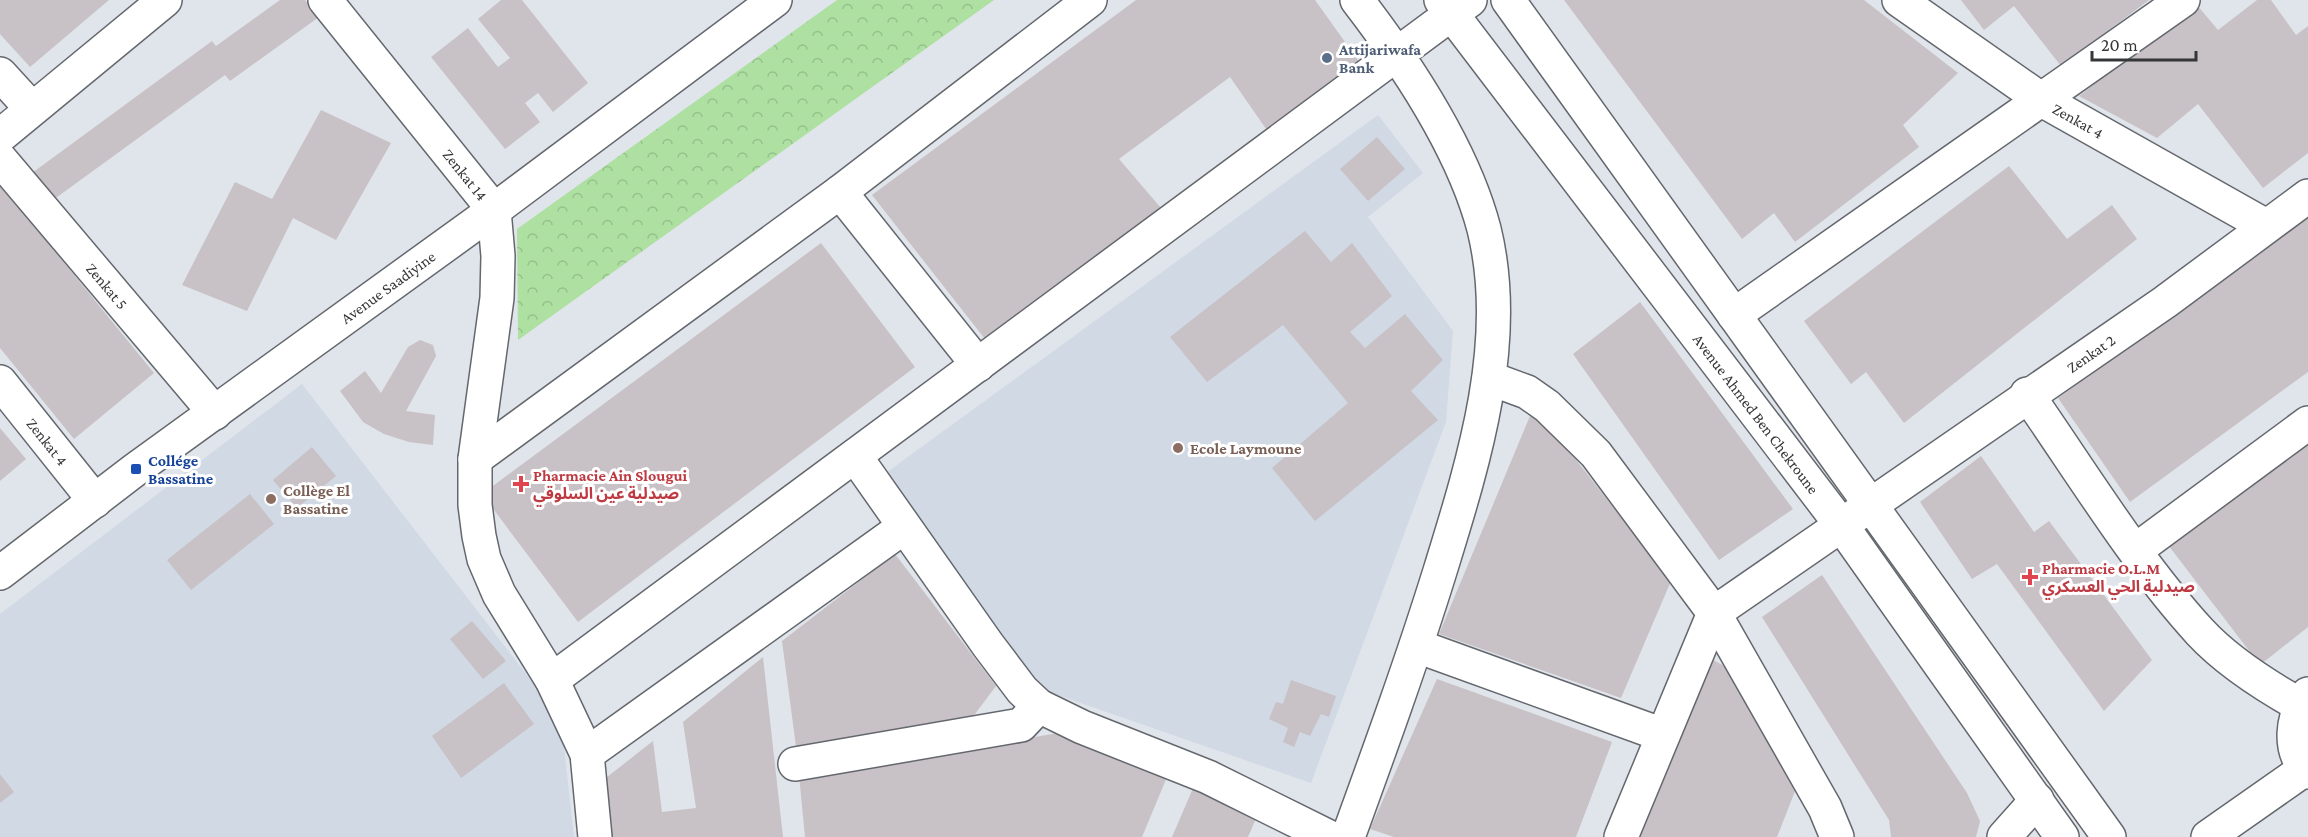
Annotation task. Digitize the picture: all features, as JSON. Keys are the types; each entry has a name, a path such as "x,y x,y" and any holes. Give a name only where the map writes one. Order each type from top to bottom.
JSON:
{"street":[{"path":"0,136 165,0"},
{"name":"Zenkat 14","path":"325,0 494,210 498,256 497,298 475,459 475,506 484,560 499,594 552,681 587,754"},
{"name":"Avenue Saadiyine","path":"0,573 494,210 775,0"},
{"path":"475,459 840,192 1090,0"},
{"path":"1508,0 2109,837"},
{"name":"Zenkat 4","path":"1899,0 2042,100 2266,225"},
{"path":"1734,315 2182,0"},
{"path":"1348,837 1417,646 1453,528 1488,378 1494,293 1484,232 1476,202 1443,131 1397,55 1361,4"},
{"path":"552,681 1397,55 1454,5"},
{"name":"Avenue Ahmed Ben Chekroune","path":"1454,5 1842,526 2062,837"},
{"path":"0,74 32,109"},
{"name":"Zenkat 5","path":"0,159 216,413"},
{"path":"840,192 978,365"},
{"name":"Zenkat 2","path":"1714,614 2028,394 2165,302 2308,196"},
{"path":"1488,378 1527,393 1547,406 1596,454 1714,614 1825,827"},
{"name":"Zenkat 4","path":"0,382 95,501"},
{"path":"2028,394 2159,583 2202,633 2234,661 2304,699 2294,726 2295,749 2306,770 2208,837"},
{"path":"2136,550 2308,423"},
{"path":"855,456 1000,661 1022,690 1039,706 1082,727 1208,777 1329,837"},
{"path":"595,837 587,754 904,527"},
{"path":"1621,837 1714,614"},
{"path":"1417,646 1663,735"},
{"path":"795,764 1020,725 1039,706"},
{"path":"2004,837 2037,800"}],"shaded area":[{"name":"Ecole Laymoune","path":"1378,115 1423,173 1368,217 1453,331 1446,422 1311,783 1029,685 883,475"},
{"name":"Collège El Bassatine","path":"302,384 561,719 574,837 0,837 0,614"}],"green space":[{"path":"837,0 994,0 518,340 517,229"}],"building":[{"path":"0,0 109,0 30,67 0,34"},
{"path":"280,0 305,0 319,17 230,81 225,75 53,200 32,173 212,41 216,46"},
{"path":"501,0 522,0 588,83 553,112 538,93 525,103 540,122 505,149 431,57 468,28 498,67 510,58 478,19"},
{"path":"1136,0 1315,0 1365,70 1273,139 1230,77 1119,159 1161,208 985,339 872,195"},
{"path":"1564,0 1864,0 1958,73 1903,125 1919,147 1795,242 1774,213 1742,239"},
{"path":"1961,0 2149,0 2061,66 2014,6 1984,30"},
{"path":"2257,0 2271,0 2296,35 2308,26 2308,153 2263,188 2198,104 2157,138 2079,96 2197,5 2218,30"},
{"path":"321,110 391,143 336,240 293,218 247,311 182,285 235,182 272,199"},
{"path":"1377,137 1405,169 1368,201 1340,169"},
{"path":"2009,166 2067,239 2112,205 2137,239 1904,423 1866,372 1851,384 1804,321"},
{"path":"0,184 154,373 74,439 0,348"},
{"path":"2308,218 2308,372 2130,502 2058,398"},
{"path":"1305,231 1331,262 1352,243 1392,296 1350,332 1365,348 1405,314 1443,360 1411,391 1438,420 1315,521 1272,468 1348,403 1283,325 1207,382 1170,337"},
{"path":"821,243 915,367 578,622 482,494"},
{"path":"1640,302 1793,509 1719,560 1573,354"},
{"path":"420,340 433,345 436,356 406,411 435,415 433,445 409,442 384,434 363,422 340,391 365,371 381,393 408,347"},
{"path":"1530,416 1548,424 1671,581 1621,698 1439,634"},
{"path":"0,428 26,459 0,481"},
{"path":"2308,436 2308,627 2260,665 2165,541"},
{"path":"312,447 336,476 297,508 273,480"},
{"path":"1981,456 2034,532 2049,521 2152,660 2104,711 1997,564 1972,579 1920,502"},
{"path":"250,494 274,524 191,590 167,560"},
{"path":"895,554 996,686 975,714 947,728 797,754 782,641"},
{"path":"1822,575 1967,793 1980,821 1976,837 1891,837 1889,820 1762,617"},
{"path":"472,621 506,661 483,679 450,639"},
{"path":"763,657 783,837 610,837 602,781 653,741 662,812 696,808 683,722"},
{"path":"1713,660 1734,671 1797,786 1777,837 1637,837"},
{"path":"1437,679 1612,742 1576,837 1394,837 1370,829"},
{"path":"1291,680 1336,696 1329,717 1321,714 1310,736 1300,732 1294,747 1283,742 1288,728 1269,719 1276,702 1283,704"},
{"path":"504,683 534,724 461,778 432,736"},
{"path":"1059,733 1167,777 1142,837 805,837 799,775"},
{"path":"0,774 14,792 0,803"},
{"path":"1194,786 1258,814 1248,837 1172,837"}],"place":[{"name":"Attijariwafa Bank","path":"1327,58"},
{"name":"Ecole Laymoune","path":"1178,448"},
{"name":"Collége Bassatine","path":"136,469"},
{"name":"Pharmacie Ain Slougui صيدلية عين السلوقي","path":"521,484"},
{"name":"Collège El Bassatine","path":"271,499"},
{"name":"Pharmacie O.L.M صيدلية الحي العسكري","path":"2030,577"}]}
